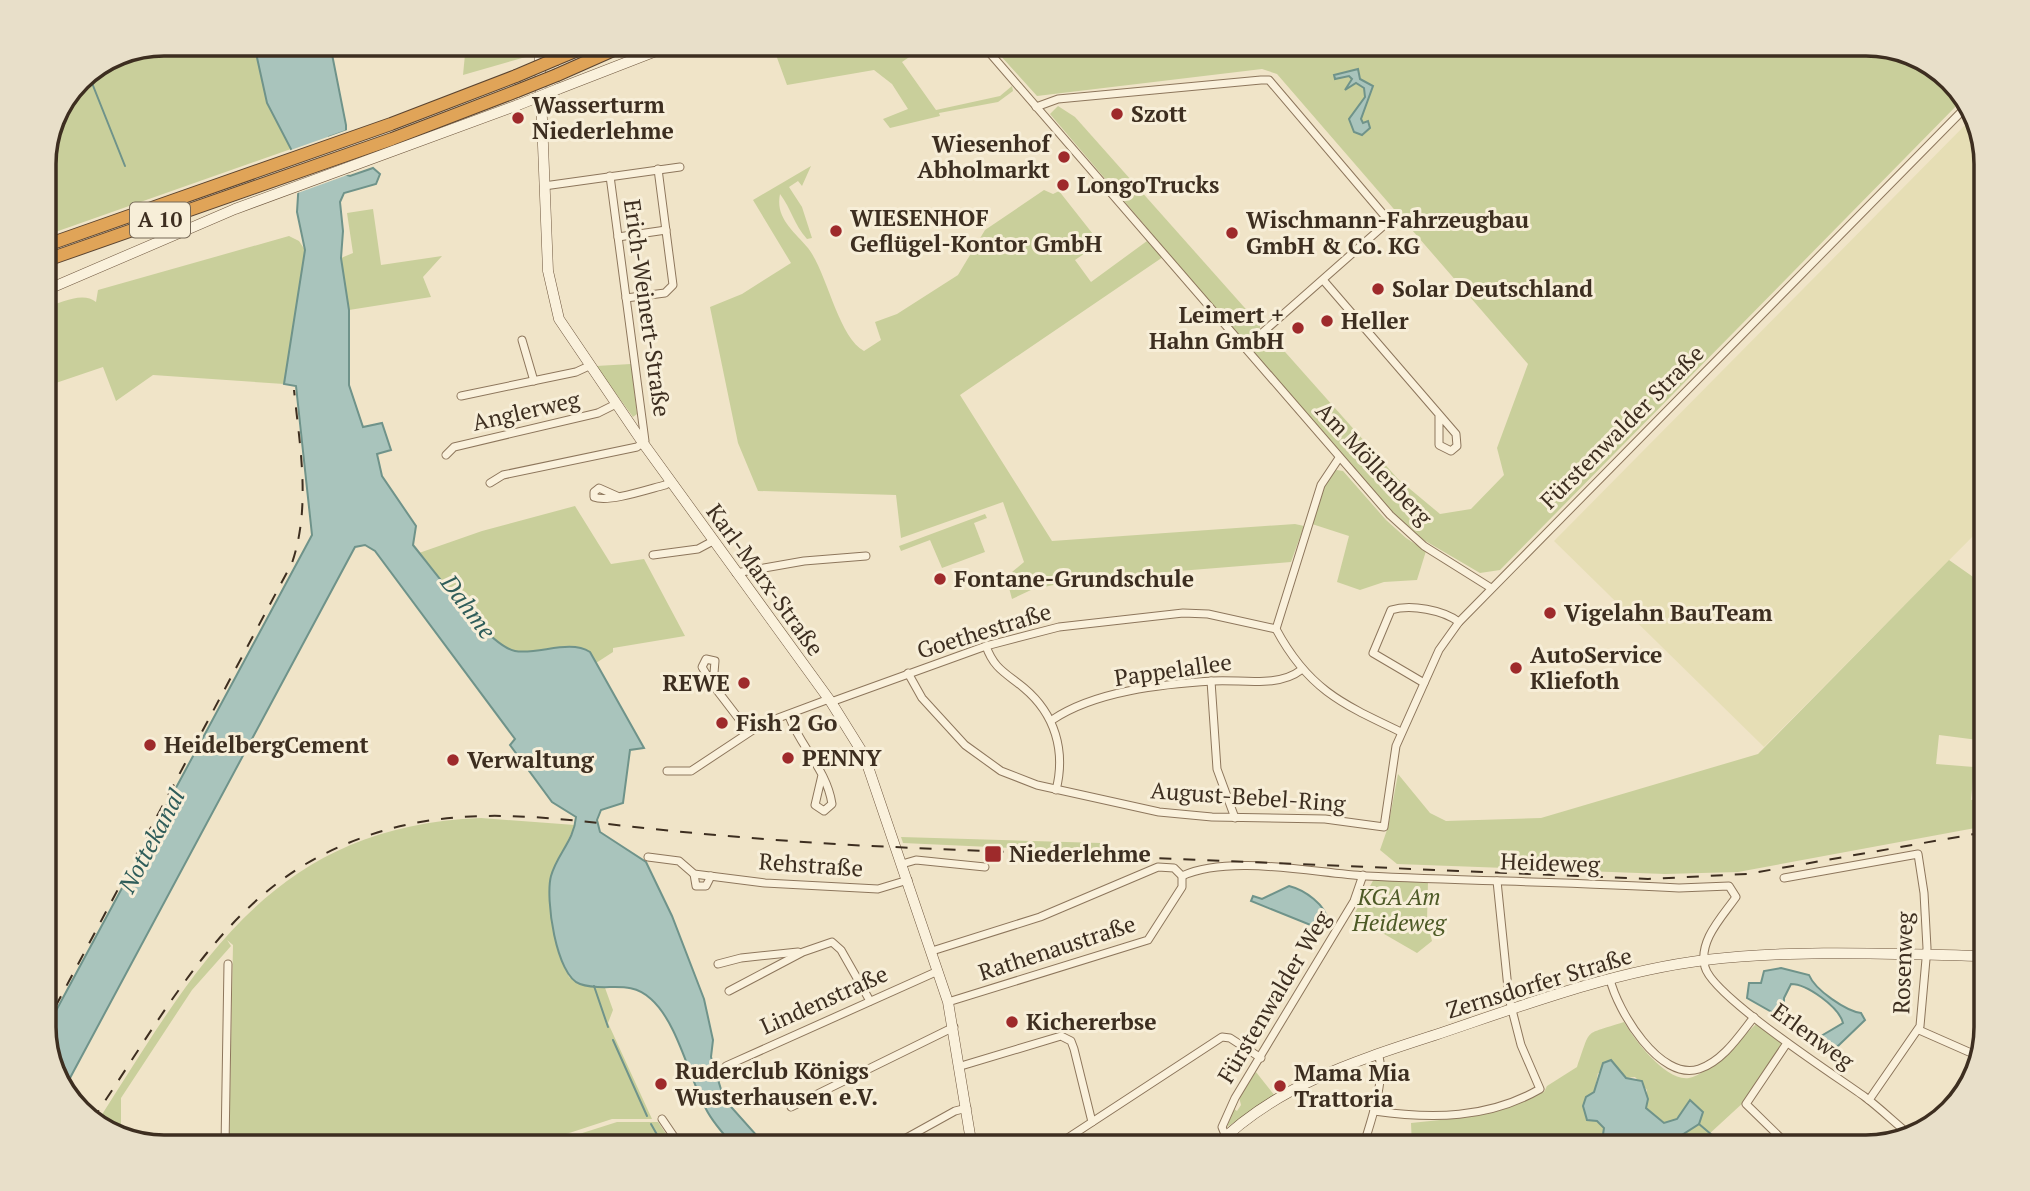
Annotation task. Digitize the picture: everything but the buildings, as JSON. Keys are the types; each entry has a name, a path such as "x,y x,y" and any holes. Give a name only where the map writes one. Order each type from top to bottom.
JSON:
{"highway":[{"name":"A 10","path":"56,242 391,124 563,56"},
{"name":"A 10","path":"56,257 393,139 600,56"}],"street":[{"name":"Karl-Marx-Straße","path":"539,56 552,300 564,329 615,404 830,700 864,755 948,1002 961,1066 970,1135"},
{"path":"56,286 211,219 643,56"},
{"name":"Am Möllenberg","path":"992,56 1339,458 1410,535 1491,588"},
{"path":"1036,107 1058,99 1269,80 1390,221 1245,348"},
{"name":"Fürstenwalder Straße","path":"1384,827 1396,746 1401,732 1439,650 1459,622 1961,111"},
{"path":"544,186 680,167"},
{"path":"626,298 665,293 673,285 658,169"},
{"name":"Erich-Weinert-Straße","path":"610,176 645,435 643,443"},
{"path":"618,237 666,230"},
{"path":"1324,281 1439,415 1458,438 1457,446 1451,452 1439,445 1439,415"},
{"path":"522,340 534,381"},
{"path":"461,396 576,372 589,366"},
{"name":"Anglerweg","path":"446,455 454,447 598,413 615,404"},
{"path":"490,483 503,475 643,443"},
{"path":"1339,458 1321,485 1276,629 1301,670 1348,706 1401,732"},
{"path":"617,496 671,482"},
{"path":"653,555 698,549 713,541"},
{"path":"736,573 804,561 866,556"},
{"path":"1424,683 1373,653 1391,610 1399,608 1446,613 1459,622"},
{"name":"Goethestraße","path":"830,700 986,646 1059,627 1170,613 1208,614 1276,629"},
{"path":"986,646 992,663 999,672 1032,694 1052,720 1059,746 1056,790"},
{"name":"Pappelallee","path":"1052,720 1110,697 1211,681 1278,680 1301,670"},
{"name":"August-Bebel-Ring","path":"908,673 939,718 975,754 1001,771 1056,790 1159,812 1234,818 1325,819 1384,827"},
{"path":"1211,681 1217,769 1234,818"},
{"path":"713,685 749,732"},
{"path":"667,771 691,771 749,732 830,700"},
{"path":"789,716 822,775"},
{"name":"Rosenweg","path":"1784,878 1918,854 1924,893 1927,955 1919,1030 1869,1100"},
{"name":"Rehstraße","path":"648,857 679,861 694,874 711,876 878,889 908,880"},
{"path":"902,863 916,860 985,867"},
{"path":"932,951 1040,917 1158,867 1174,867 1182,876"},
{"name":"Heideweg","path":"1182,876 1200,867 1246,867 1497,881 1679,888 1729,886 1735,891 1736,897 1706,941 1704,961"},
{"name":"Rehstraße","path":"694,874 696,886 701,888 706,886 711,876"},
{"name":"Fürstenwalder Weg","path":"1225,1135 1222,1123 1354,901 1363,875"},
{"name":"Rathenaustraße","path":"948,1002 1148,940 1167,915 1182,887 1182,876"},
{"path":"1374,1111 1431,1118 1472,1113 1513,1102 1540,1089 1521,1045 1511,1008 1497,881"},
{"path":"729,990 826,943 837,945 870,1001"},
{"path":"718,964 741,958 803,952"},
{"name":"Zernsdorfer Straße","path":"1227,1135 1294,1089 1378,1054 1511,1008 1610,979 1704,961 1793,954 1974,956"},
{"name":"Erlenweg","path":"1704,961 1711,979 1754,1017 1869,1100 1902,1128"},
{"path":"225,1135 228,964"},
{"name":"Lindenstraße","path":"726,1066 938,971"},
{"path":"1610,979 1638,1035 1664,1061 1679,1069 1697,1070 1711,1063 1728,1049 1754,1017"},
{"path":"791,1107 954,1027"},
{"path":"1919,1030 1970,1053"},
{"path":"961,1066 1061,1036 1071,1041 1074,1049 1092,1122"},
{"path":"1072,1135 1222,1037 1230,1038 1261,1058"},
{"path":"1778,1135 1746,1104 1787,1043"},
{"path":"1367,1135 1374,1111 1381,1064 1378,1054"},
{"path":"912,1135 955,1111 967,1108"},
{"path":"662,1119 673,1135"}],"shaded area":[{"path":"1966,124 1974,157 1974,535 1764,747 1554,541"}],"green space":[{"path":"164,56 257,56 267,103 291,149 56,232 56,157 67,116 88,88 104,74 123,64"},
{"path":"465,56 529,56 463,75"},
{"path":"776,56 911,56 902,62 936,110 1000,96 1012,86 1013,91 998,102 939,113 940,116 890,128 883,119 908,109 892,84 874,70 787,85"},
{"path":"1001,56 1866,56 1894,60 1920,70 1932,78 1957,105 1500,570 1480,573 1410,532 1252,351 1270,335 1398,479 1440,514 1471,509 1504,475 1497,448 1528,364 1277,74 1262,69 1037,96"},
{"path":"1058,106 1075,117 1260,325 1260,330 1246,339 1238,335 1050,114"},
{"path":"811,166 802,186 798,181 789,187 802,207 812,238 807,239 803,234 780,194 780,210 787,224 815,259 840,319 855,344 864,351 881,340 875,322 897,314 958,275 985,230 1044,190 1053,194 1059,191 1100,243 1075,260 1091,282 1147,241 1163,257 960,395 1052,541 1295,524 1304,526 1291,562 1080,579 1031,590 1012,599 1006,577 1024,562 1003,502 901,538 896,495 758,491 738,443 710,307 742,294 791,263 753,200"},
{"path":"373,209 381,265 442,256 423,277 431,297 349,310 341,258 353,253 347,213"},
{"path":"289,236 299,241 305,250 284,384 153,375 116,401 103,367 56,383 56,304 78,298 96,302 98,290"},
{"path":"631,364 637,414 633,417 596,366"},
{"path":"1343,471 1386,520 1426,551 1417,580 1384,582 1360,590 1337,582 1349,536 1312,524 1323,488 1332,472"},
{"path":"575,506 611,564 644,559 685,636 613,648 613,652 596,663 588,653 569,647 523,653 512,651 499,644 474,622 419,553 482,531"},
{"path":"985,514 987,518 974,523 985,552 942,568 930,540 901,551 899,546"},
{"path":"1949,560 1974,578 1974,739 1939,735 1936,764 1974,767 1971,800 1974,800 1974,828 1738,872 1665,874 1397,864 1380,850 1388,827 1398,774 1430,813 1446,821 1541,818 1758,754"},
{"path":"481,818 575,825 550,878 556,941 569,977 581,985 604,985 613,1010 608,1023 652,1119 612,1119 563,1135 229,1135 233,945 227,940 231,946 192,990 121,1098 121,1126 102,1115 169,1011 207,960 247,915 293,877 346,847 408,827"},
{"path":"901,837 1100,843 1102,852 903,843"},
{"name":"KGA Am Heideweg","path":"1374,879 1428,881 1427,921 1432,941 1417,953 1353,916"},
{"path":"1624,1022 1661,1067 1680,1077 1689,1078 1706,1070 1725,1055 1757,1023 1785,1046 1745,1101 1708,1135 1681,1135 1698,1124 1677,1119 1664,1123 1646,1108 1647,1090 1635,1077 1626,1078 1620,1073 1598,1073 1594,1093 1597,1121 1604,1128 1603,1135 1412,1135 1411,1123 1469,1117 1544,1092 1547,1086 1577,1067 1587,1038 1601,1029"},
{"path":"1256,1072 1275,1096 1227,1127 1234,1109 1237,1111 1241,1105 1239,1097"},
{"path":"617,1122 658,1122 667,1135 576,1135"}],"water":[{"name":"Nottekanal","path":"257,56 332,56 346,125 346,131 329,137 334,171 350,176 373,168 380,174 376,184 344,193 340,202 343,231 341,258 349,310 349,385 363,427 382,423 391,450 377,454 382,476 416,526 413,545 461,605 490,636 515,651 573,647 590,652 644,748 630,750 623,803 601,810 597,820 600,832 646,862 672,916 704,999 713,1040 711,1057 724,1099 756,1135 724,1135 719,1129 700,1096 669,1022 651,999 634,989 589,986 572,978 565,967 554,935 550,887 551,876 575,826 576,817 552,802 510,745 515,739 375,551 365,545 355,547 69,1079 67,1075 58,1048 56,1011 312,535 296,386 284,384 305,250 297,212 299,180 291,149 267,103"},
{"path":"1358,69 1360,79 1373,86 1361,119 1363,123 1368,121 1370,128 1362,135 1354,132 1349,119 1365,97 1364,88 1356,83 1345,90 1352,79 1349,76 1335,79 1334,75"},
{"path":"1289,886 1314,899 1323,909 1328,921 1322,926 1313,926 1251,901 1253,896 1262,899"},
{"path":"1781,968 1809,975 1824,993 1847,1008 1861,1013 1865,1020 1838,1046 1816,1044 1816,1039 1843,1023 1835,1010 1822,998 1805,988 1791,984 1784,998 1784,1008 1777,1015 1747,998 1749,983 1761,983 1764,971"},
{"path":"1611,1060 1626,1078 1642,1081 1648,1099 1646,1108 1664,1123 1677,1119 1690,1100 1703,1112 1699,1124 1682,1135 1603,1135 1604,1128 1597,1121 1587,1120 1583,1106 1586,1097 1594,1092 1603,1063"}],"pier":[{"path":"350,129 348,134 333,139 338,168 350,172 375,165 295,194 295,180 288,151"}],"waterway":[{"path":"92,84 125,166"},
{"path":"594,986 608,1027"},
{"path":"613,1040 647,1116"},
{"path":"651,1124 657,1135"},
{"path":"1699,1124 1712,1135"}],"railway":[{"path":"56,1006 292,563 298,542 303,499 294,390"},
{"path":"97,1112 192,972 251,905 286,877 324,854 368,836 411,824 453,818 539,817 838,844 1648,879 1747,874 1974,834"}],"place":[{"name":"Szott","path":"1117,114"},
{"name":"Wasserturm Niederlehme","path":"518,118"},
{"name":"Wiesenhof Abholmarkt","path":"1064,157"},
{"name":"LongoTrucks","path":"1063,185"},
{"name":"WIESENHOF Geflügel-Kontor GmbH","path":"836,231"},
{"name":"Wischmann-Fahrzeugbau GmbH & Co. KG","path":"1232,233"},
{"name":"Solar Deutschland","path":"1378,289"},
{"name":"Heller","path":"1327,321"},
{"name":"Leimert + Hahn GmbH","path":"1298,328"},
{"name":"Fontane-Grundschule","path":"940,579"},
{"name":"Vigelahn BauTeam","path":"1550,613"},
{"name":"AutoService Kliefoth","path":"1516,668"},
{"name":"REWE","path":"744,683"},
{"name":"Fish 2 Go","path":"722,723"},
{"name":"HeidelbergCement","path":"150,745"},
{"name":"PENNY","path":"788,758"},
{"name":"Verwaltung","path":"453,760"},
{"name":"Niederlehme","path":"993,854"},
{"name":"Kichererbse","path":"1012,1022"},
{"name":"Ruderclub Königs Wusterhausen e.V.","path":"661,1084"},
{"name":"Mama Mia Trattoria","path":"1280,1086"}],"water label":[{"name":"Dahme","path":"468,607"}]}
